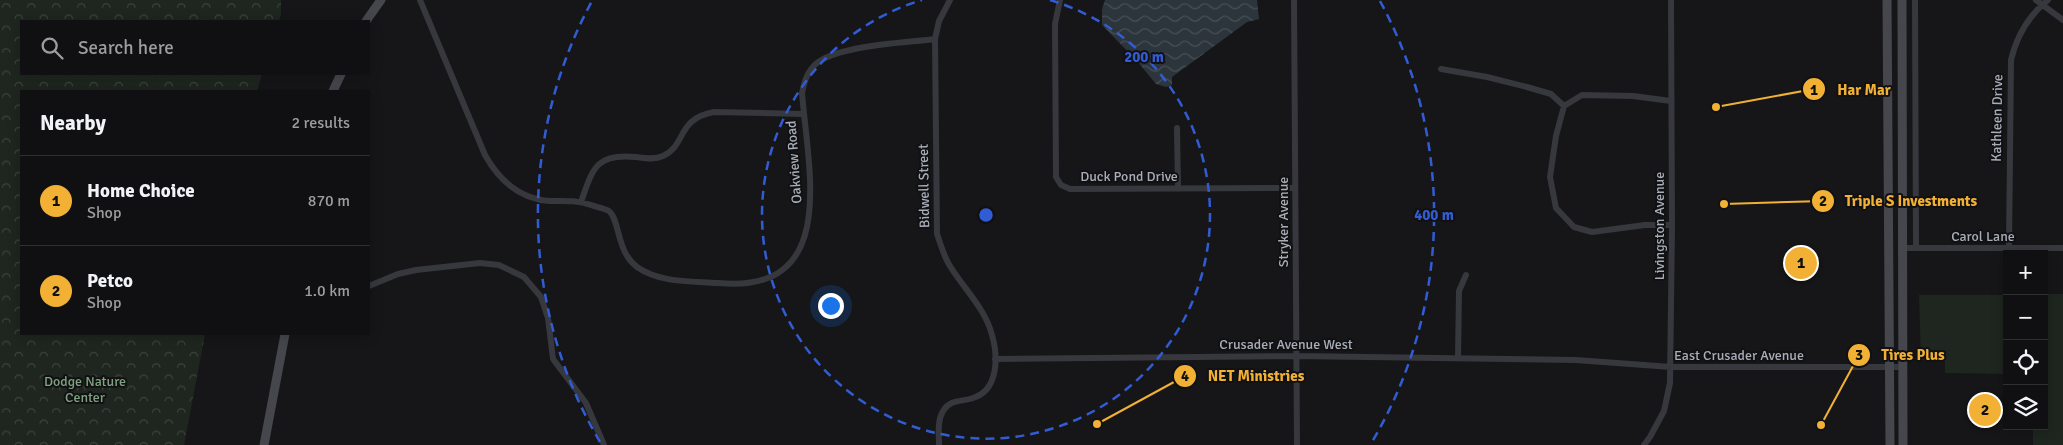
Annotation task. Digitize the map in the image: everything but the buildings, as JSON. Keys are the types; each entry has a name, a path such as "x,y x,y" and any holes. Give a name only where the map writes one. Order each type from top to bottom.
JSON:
{"main road":[{"path":"367,20 381,0"},
{"path":"1888,0 1890,445"},
{"path":"1902,0 1903,445"},
{"path":"333,90 341,75"},
{"path":"1888,82 1902,94"},
{"path":"1889,234 1896,244 1902,248"},
{"path":"264,445 285,335"}],"street":[{"name":"Oakview Road","path":"420,0 458,94 494,170 509,186 529,197 581,202 609,211 615,221 619,240 625,253 636,266 649,274 664,278 735,285 764,280 779,273 792,260 801,246 808,227 811,198 802,93 805,80 813,66 840,51 935,39"},
{"name":"Bidwell Street","path":"939,445 939,420 943,411 954,401 976,397 986,390 993,379 995,359 993,336 986,317 948,264 937,234 935,39 939,21 950,0"},
{"name":"Duck Pond Drive","path":"1060,0 1055,24 1056,177 1061,185 1070,189 1295,188"},
{"name":"Stryker Avenue","path":"1294,0 1297,445"},
{"name":"Livingston Avenue","path":"1644,445 1664,411 1670,383 1671,367 1670,0"},
{"path":"1915,0 1916,248"},
{"path":"2042,1 2063,20"},
{"name":"Kathleen Drive","path":"2009,248 2011,60 2015,44 2026,22 2042,1"},
{"path":"1441,69 1487,77 1551,94 1564,106"},
{"path":"1671,101 1634,96 1582,95 1564,106 1556,136 1550,177 1556,208 1574,227 1592,232 1645,225 1672,224"},
{"path":"581,202 592,172 602,161 618,155 652,158 664,156 674,147 688,124 701,115 714,112 804,114"},
{"path":"1177,128 1178,188"},
{"name":"Carol Lane","path":"1902,248 2063,248"},
{"path":"370,286 398,274 416,270 480,263 499,265 524,277 541,297 548,318 553,359 586,403 604,445"},
{"path":"1458,358 1459,291 1466,275"},
{"name":"Crusader Avenue West","path":"995,359 1296,356 1576,360"},
{"name":"East Crusader Avenue","path":"1576,360 1671,367 1903,367"}],"green space":[{"name":"Dodge Nature Center","path":"0,0 281,0 279,20 20,20 20,75 262,75 257,90 20,90 20,335 205,335 184,445 0,445"},
{"path":"2048,294 2063,294 2063,445 2033,445 2033,430 2048,430"},
{"path":"1919,295 2003,295 2003,374 1945,373 1945,362 1921,360"}],"water":[{"path":"1105,0 1257,0 1259,19 1247,22 1172,77 1172,85 1166,87 1156,84 1137,61 1102,25 1102,9"}],"place":[{"name":"Har Mar","path":"1716,107"},
{"name":"Triple S Investments","path":"1724,204"},
{"name":"Home Choice","path":"1801,263"},
{"name":"Petco","path":"1985,410"},
{"name":"NET Ministries","path":"1097,424"},
{"name":"Tires Plus","path":"1821,425"}]}
